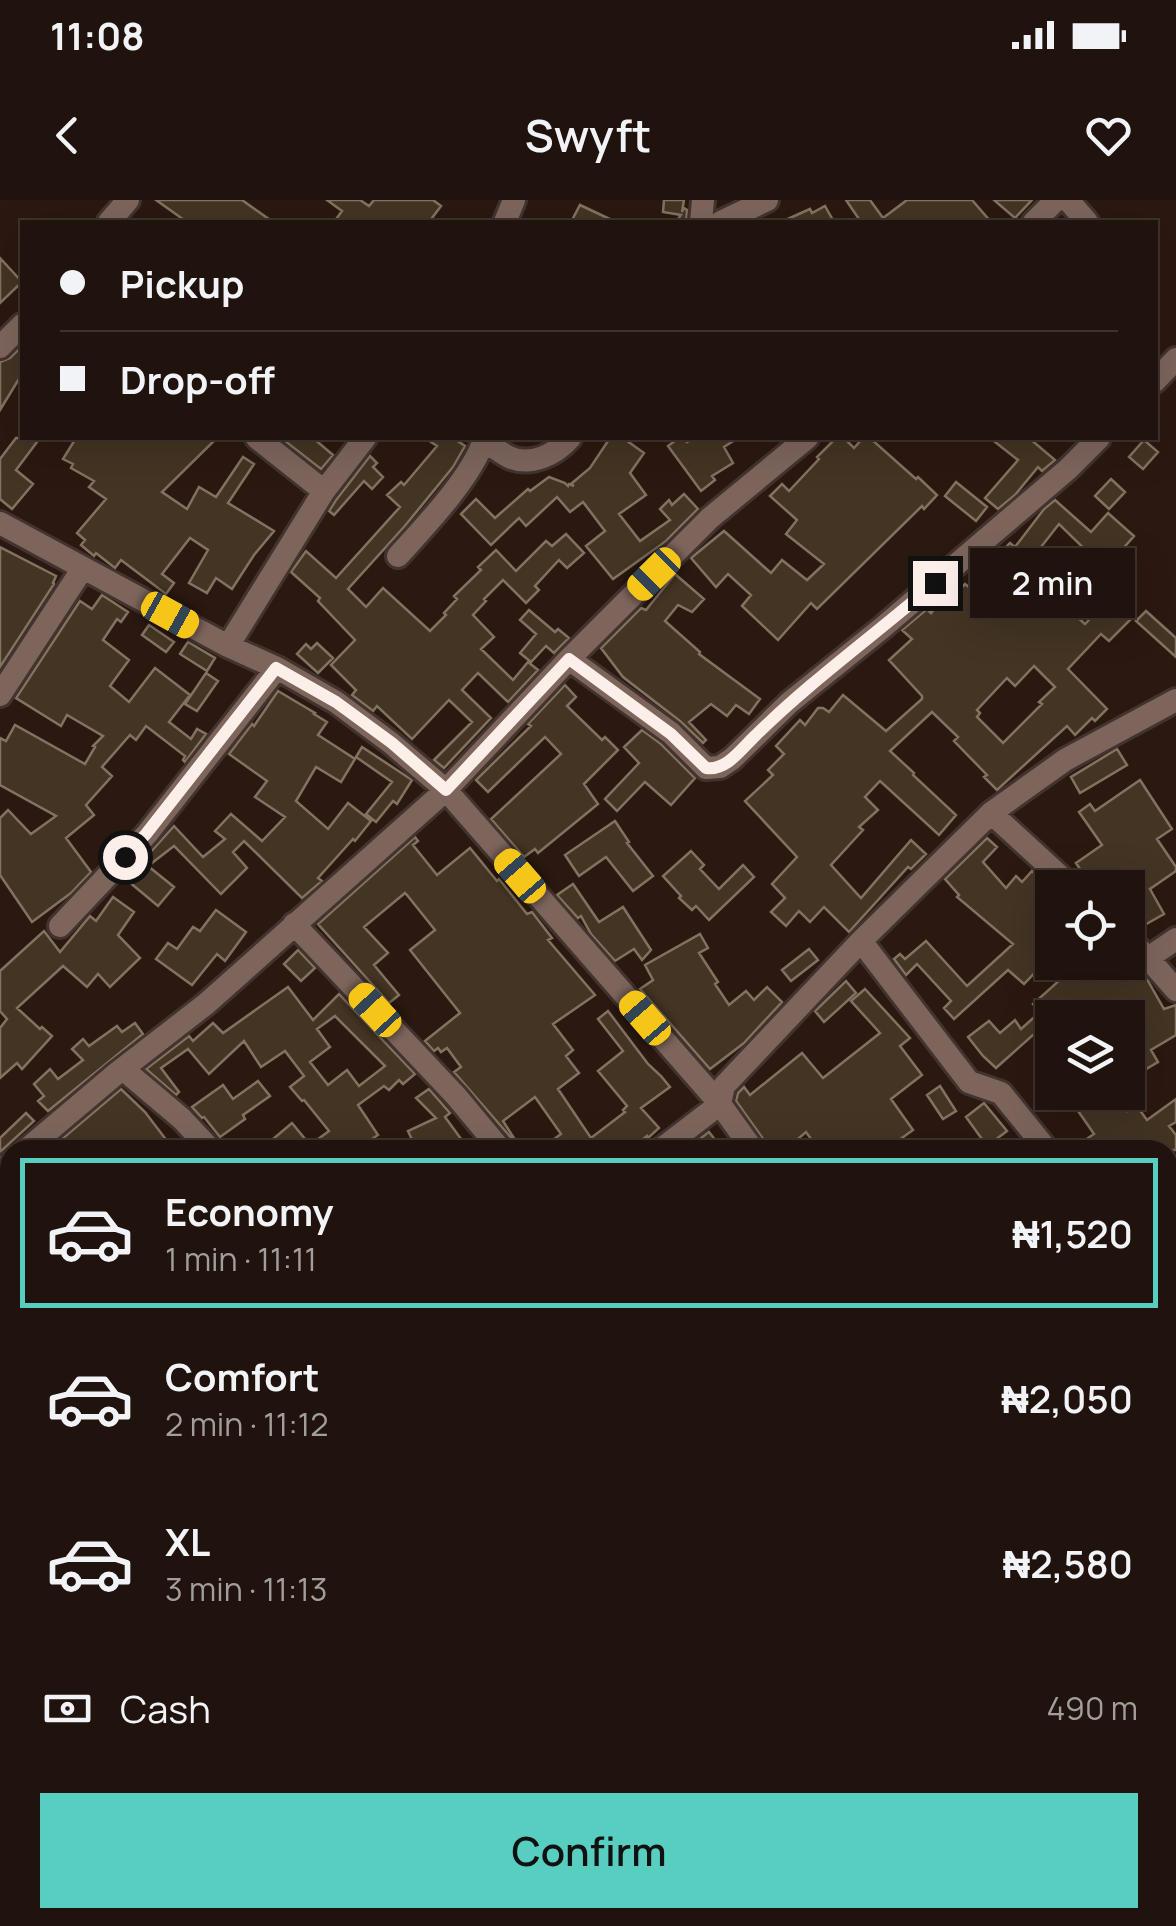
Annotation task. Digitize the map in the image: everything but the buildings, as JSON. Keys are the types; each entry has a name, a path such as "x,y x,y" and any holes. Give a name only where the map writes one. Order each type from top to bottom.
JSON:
{"street":[{"path":"111,220 128,200"},
{"path":"725,220 767,200"},
{"path":"1036,220 1056,200"},
{"path":"1068,200 1085,220"},
{"path":"0,347 20,327"},
{"path":"1158,377 1176,359"},
{"path":"260,440 324,491"},
{"path":"228,646 324,491 363,440"},
{"path":"398,556 469,471 482,440"},
{"path":"484,440 513,459 529,460 545,457 568,440"},
{"path":"38,1140 206,1004 446,790 710,518 804,440"},
{"path":"569,659 671,734 706,768 720,767 789,703 882,628 1097,440"},
{"path":"0,523 276,668 336,702 392,743 446,790 720,1104 746,1140"},
{"path":"0,696 83,568"},
{"path":"60,926 146,834 276,668"},
{"path":"673,1140 720,1104 724,1086 860,941 991,812 1065,760 1176,700"},
{"path":"991,812 1053,870"},
{"path":"294,924 493,1140"},
{"path":"1148,958 1176,939"},
{"path":"860,941 969,1082 1001,1093 1039,1140"},
{"path":"1145,955 1176,990"},
{"path":"123,1069 201,1140"}],"route":[{"path":"125,857 276,668 336,702 446,790 569,659 671,734 706,768 713,769 732,759 789,703 935,583"}]}
